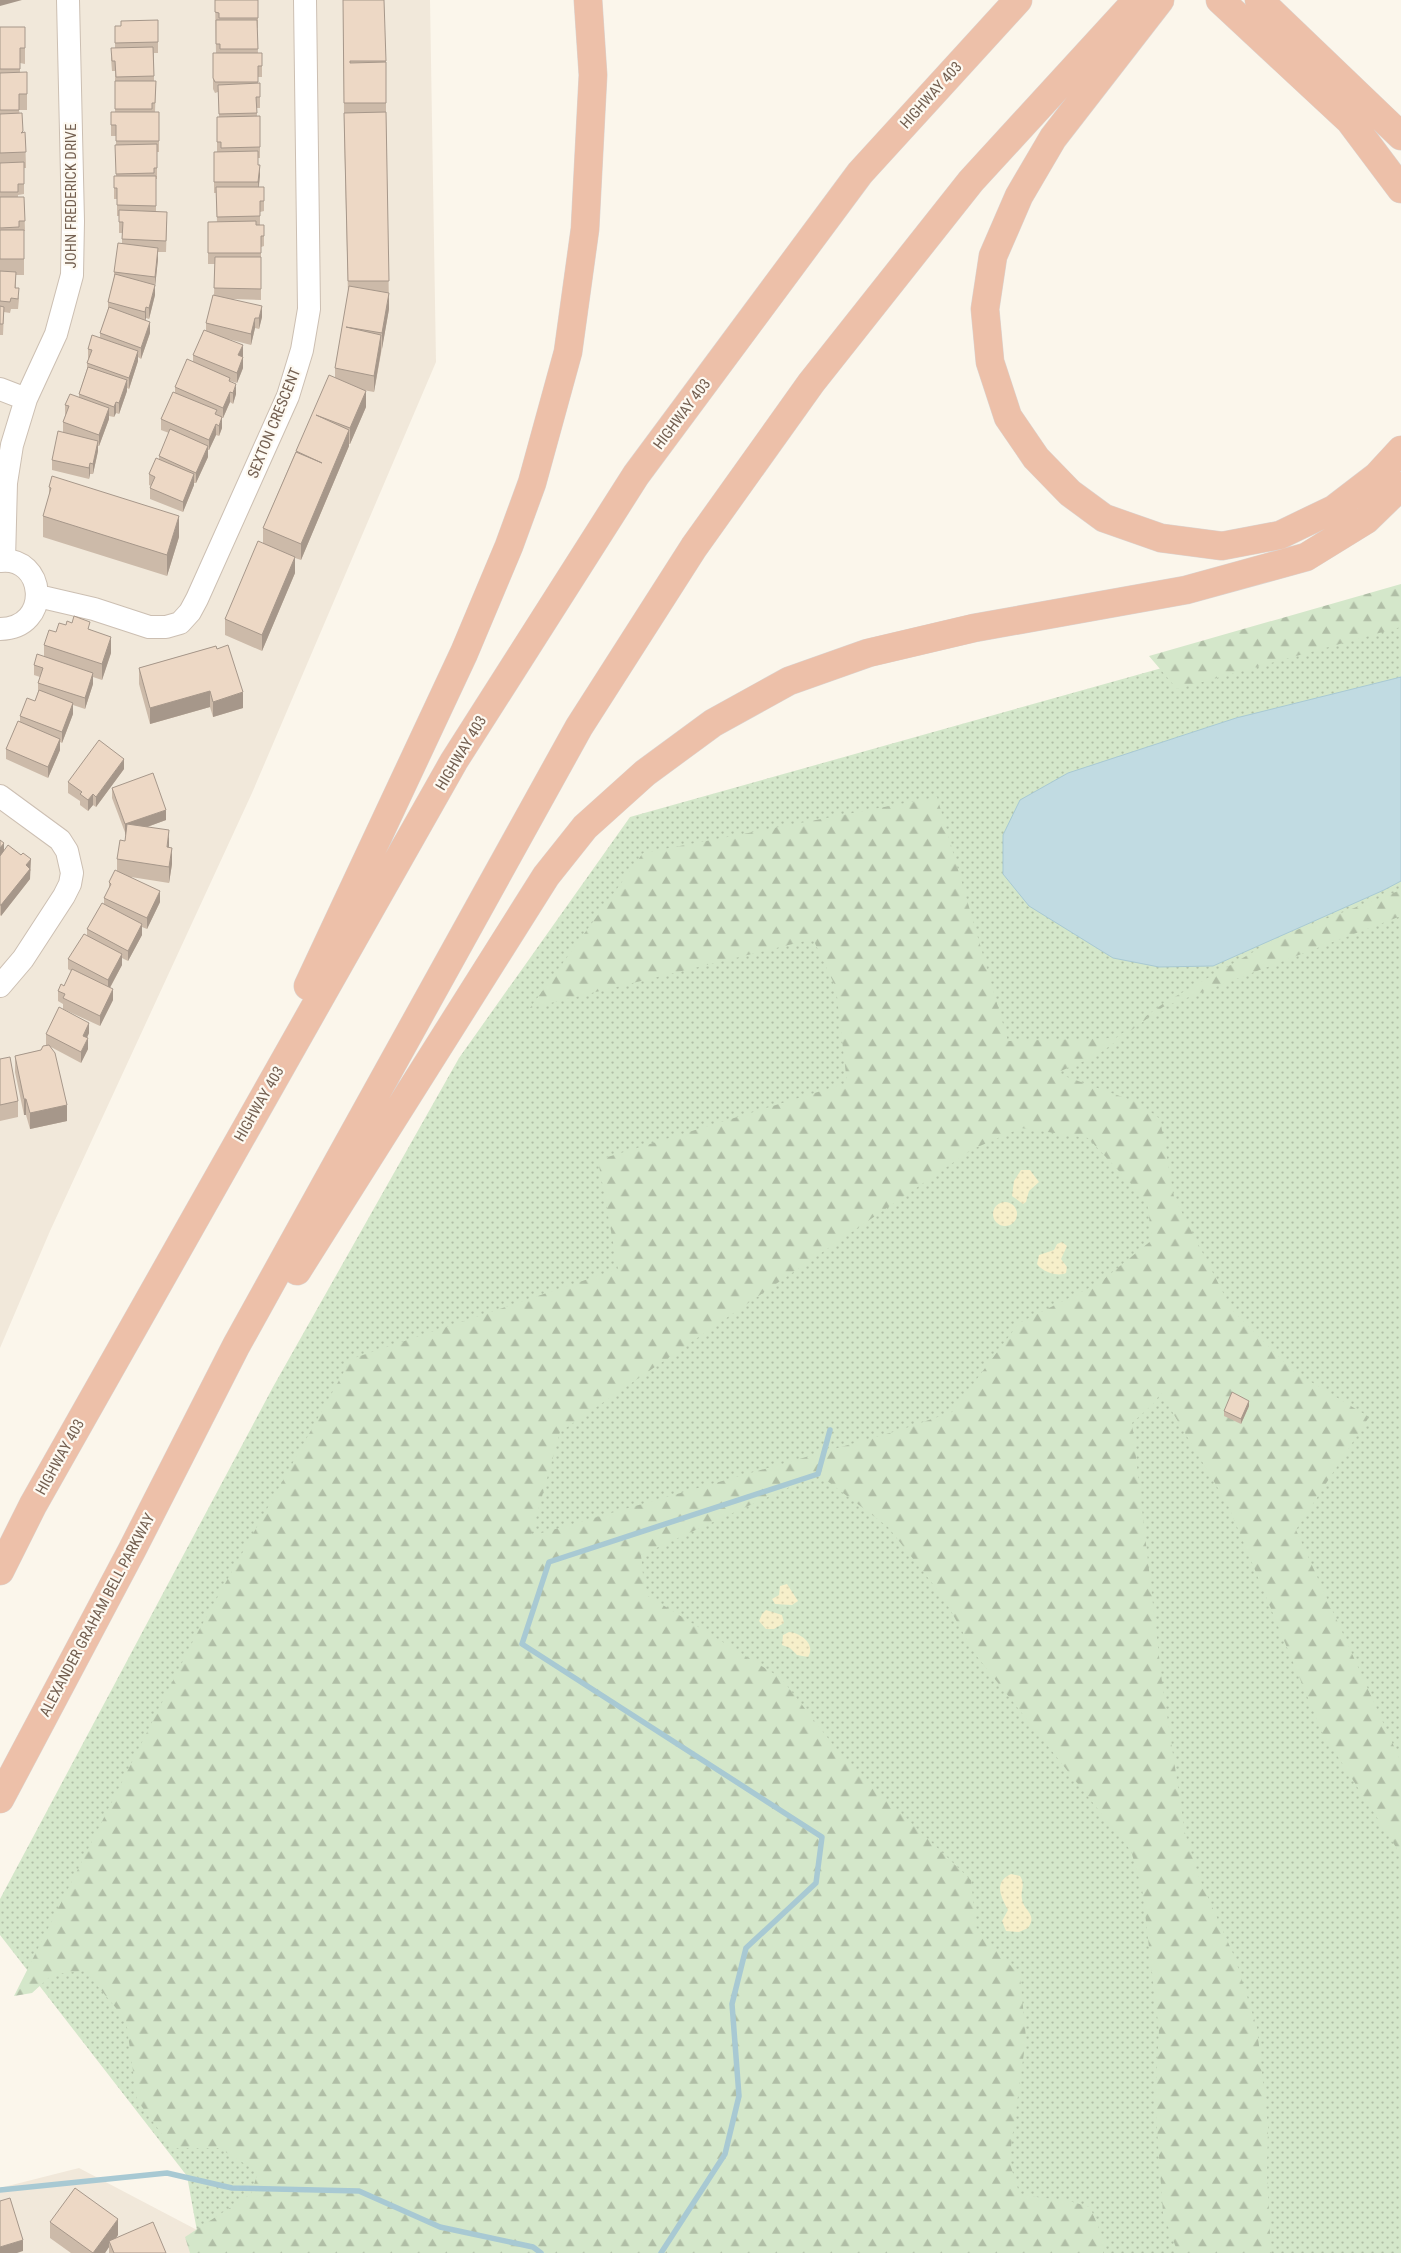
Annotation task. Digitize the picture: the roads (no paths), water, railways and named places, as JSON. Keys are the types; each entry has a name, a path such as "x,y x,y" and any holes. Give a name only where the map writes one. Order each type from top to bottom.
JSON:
{"highway":[{"path":"242,1133 318,963 464,653 509,546 532,483 568,352 585,229 594,75 588,0"},
{"name":"HIGHWAY 403","path":"0,1572 33,1505 242,1133 454,762 636,475 860,173 1018,0"},
{"path":"172,1471 236,1346 579,727 694,547 811,383 971,181 1137,0"},
{"path":"1160,0 1052,138 1019,196 993,256 985,310 990,362 1008,417 1036,458 1070,493 1104,518 1161,538 1222,546 1280,535 1334,510 1377,476 1401,450"},
{"path":"1220,0 1252,11 1401,136"},
{"path":"1252,11 1350,121 1401,188"},
{"path":"172,1471 546,876 585,827 645,773 713,723 790,681 868,653 974,628 1186,590 1306,557 1366,520 1401,486"},
{"name":"ALEXANDER GRAHAM BELL PARKWAY","path":"0,1799 172,1471"}],"street":[{"name":"JOHN FREDERICK DRIVE","path":"2,560 8,464 17,423 56,334 72,275 73,221 68,0"},
{"name":"SEXTON CRESCENT","path":"38,596 94,609 149,627 166,627 180,623 190,612 205,582 288,396 302,350 309,309 305,0"},
{"path":"0,389 26,399"},
{"path":"0,629 10,629 30,617 36,607 38,596 36,585 28,571 14,562 2,560"},
{"path":"0,796 60,840 67,851 72,873 70,884 64,896 23,959 0,986"}],"water":[{"path":"1401,677 1401,881 1384,890 1213,966 1159,967 1113,958 1029,906 1003,874 1003,835 1020,800 1068,773 1236,718"}],"waterway":[{"path":"661,2253 725,2154 739,2096 732,2004 746,1948 816,1883 822,1837 522,1644 549,1562 818,1474 830,1430"},
{"path":"0,2190 167,2173 232,2188 359,2191 440,2227 533,2247 541,2253"}]}
